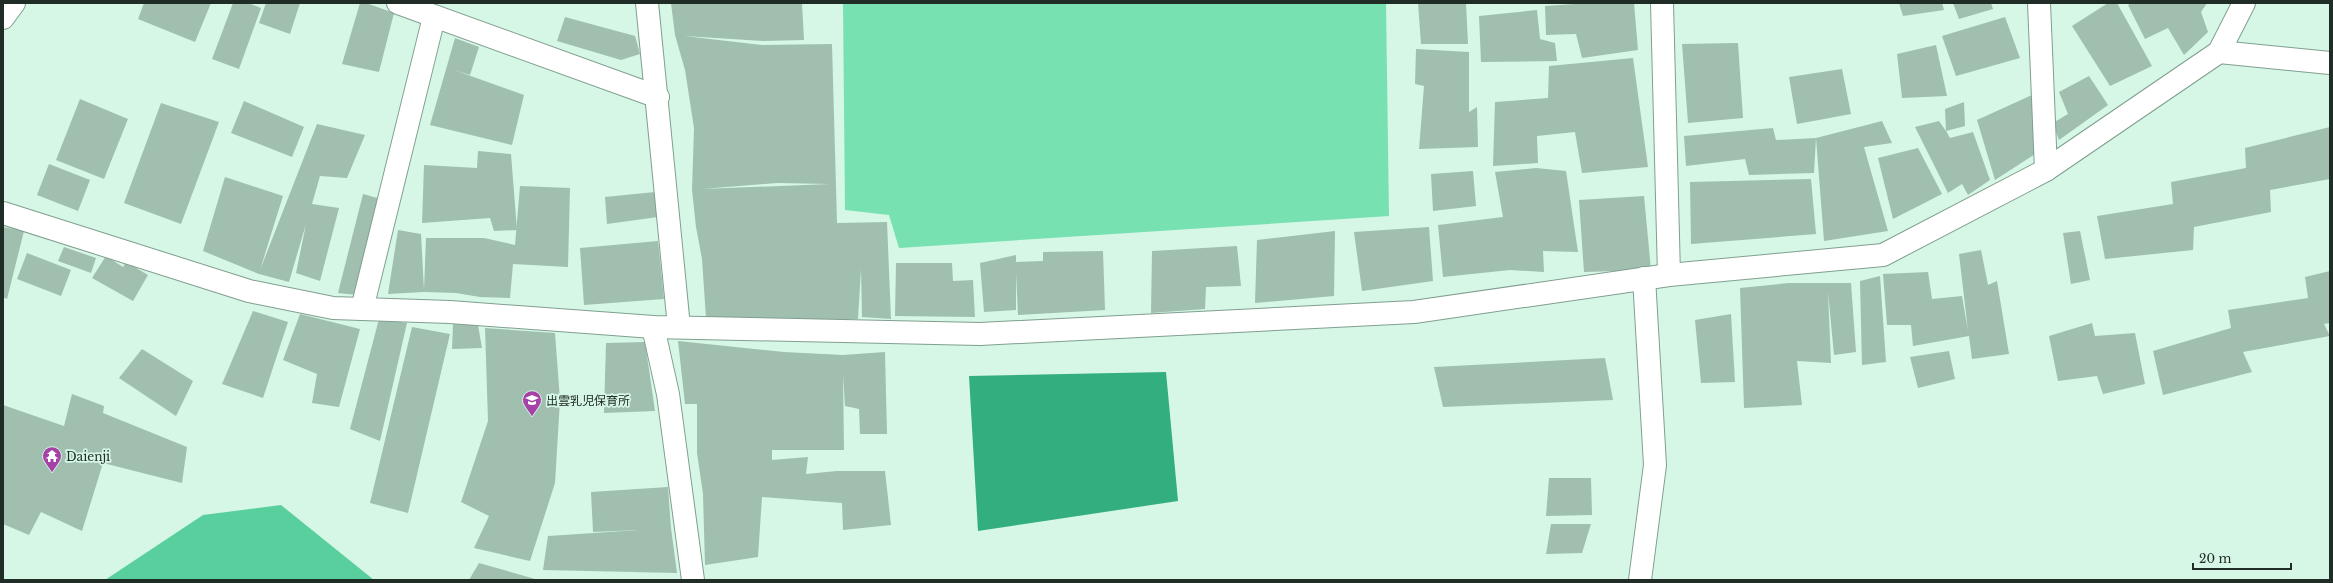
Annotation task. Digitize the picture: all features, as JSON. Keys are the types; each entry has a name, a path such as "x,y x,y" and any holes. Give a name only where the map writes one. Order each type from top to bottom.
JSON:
{"street":[{"path":"3,18 14,3"},
{"path":"398,3 658,97"},
{"path":"647,3 658,97 679,327"},
{"path":"1662,3 1669,275"},
{"path":"2039,3 2046,170"},
{"path":"3,213 249,291 333,308 458,313 653,328 679,327 980,334 1406,313 1644,278 1883,255 2046,170 2219,52 2244,3"},
{"path":"362,309 434,16"},
{"path":"2219,52 2330,63"},
{"path":"1640,580 1655,465 1644,278"},
{"path":"653,328 668,394 692,580"}],"shaded area":[{"path":"843,3 1386,3 1389,216 899,248 889,215 845,210"},
{"path":"1166,372 1178,501 978,531 969,376"},
{"path":"281,505 374,580 105,580 203,515"}],"building":[{"path":"144,3 211,3 195,42 138,19"},
{"path":"233,3 248,3 261,8 239,69 212,59"},
{"path":"266,3 300,3 290,34 259,23"},
{"path":"360,3 366,3 394,13 379,72 342,64"},
{"path":"671,3 802,3 804,40 763,41 684,36 762,45 832,44 837,223 887,222 891,319 862,317 861,269 858,319 824,320 706,318 702,259 696,227 692,190 694,128 685,70 675,35","holes":["777,183 830,184 702,189"]},
{"path":"1418,3 1466,3 1468,44 1421,44"},
{"path":"1590,3 1634,3 1638,50 1582,58 1576,34 1546,35 1545,6"},
{"path":"1899,3 1942,3 1944,10 1903,16"},
{"path":"1953,3 1991,3 1993,9 1959,19"},
{"path":"2108,3 2117,3 2152,66 2110,86 2072,26"},
{"path":"2132,3 2207,3 2201,12 2208,32 2184,55 2168,28 2145,39 2128,5"},
{"path":"1537,10 1540,39 1555,43 1557,61 1481,62 1479,16"},
{"path":"565,17 635,36 640,54 621,60 557,41"},
{"path":"2005,17 2020,58 1956,76 1942,36"},
{"path":"455,38 479,47 470,75 454,70 524,95 512,145 430,125"},
{"path":"1738,43 1743,118 1688,123 1682,44"},
{"path":"1936,45 1947,96 1902,98 1897,54"},
{"path":"1416,49 1469,52 1469,112 1477,107 1478,147 1419,149 1424,86 1415,84"},
{"path":"1633,58 1648,167 1582,173 1575,132 1537,136 1538,163 1493,166 1495,102 1548,98 1549,66"},
{"path":"1842,69 1851,114 1797,124 1789,77"},
{"path":"2089,76 2108,105 2059,140 2053,123 2068,114 2059,92"},
{"path":"2032,95 2035,154 1995,180 1977,120"},
{"path":"80,99 128,119 104,179 56,160"},
{"path":"244,101 304,127 292,157 231,133"},
{"path":"1964,102 1965,126 1946,131 1945,109"},
{"path":"161,103 219,122 181,224 124,203"},
{"path":"1882,121 1892,143 1864,147 1888,231 1824,241 1816,138"},
{"path":"1939,121 1950,138 1973,132 1990,180 1968,195 1962,184 1948,193 1915,127"},
{"path":"317,124 365,135 347,178 320,176 312,204 339,208 320,281 296,273 306,224 289,282 259,274 203,251 225,177 283,196 260,270"},
{"path":"2330,127 2330,179 2270,190 2271,212 2194,227 2193,250 2105,259 2097,216 2173,204 2171,182 2246,168 2245,148"},
{"path":"1773,128 1776,140 1816,138 1814,173 1749,175 1745,159 1686,166 1684,136"},
{"path":"1918,148 1942,194 1893,219 1878,158"},
{"path":"478,151 511,154 517,230 494,231 490,218 422,223 424,165 477,168"},
{"path":"49,164 90,180 78,211 37,195"},
{"path":"1536,168 1566,171 1578,252 1543,251 1544,272 1510,270 1443,277 1438,225 1503,217 1495,172"},
{"path":"1473,171 1476,206 1433,211 1431,174"},
{"path":"1811,179 1816,234 1691,244 1690,182"},
{"path":"520,186 570,188 568,267 513,264 510,298 480,297 456,293 424,292 388,294 398,230 421,234 424,290 426,238 484,238 515,245"},
{"path":"655,192 658,217 607,224 605,197"},
{"path":"363,194 381,199 357,295 338,293"},
{"path":"1644,196 1651,270 1584,272 1579,200"},
{"path":"3,227 24,231 7,299 3,297"},
{"path":"1429,227 1433,281 1362,291 1354,232"},
{"path":"1335,231 1334,296 1255,303 1257,240"},
{"path":"2080,231 2090,280 2071,284 2063,233"},
{"path":"658,241 664,299 584,305 580,248"},
{"path":"1237,246 1241,286 1206,287 1205,309 1151,313 1152,251"},
{"path":"64,247 96,258 91,273 58,261"},
{"path":"1981,250 1988,285 1997,281 2009,354 1972,359 1969,336 1913,346 1911,325 1887,325 1883,274 1928,272 1932,299 1962,296 1968,331 1959,254"},
{"path":"1103,251 1105,310 1018,315 1016,273 1016,310 984,312 980,263 1016,255 1016,262 1043,261 1043,252"},
{"path":"27,253 71,270 61,296 17,279"},
{"path":"106,256 123,267 126,262 148,275 133,301 92,278"},
{"path":"896,263 952,263 953,281 973,280 975,317 895,316"},
{"path":"2330,271 2330,323 2324,324 2330,336 2243,352 2252,372 2163,395 2153,351 2231,328 2228,310 2308,298 2305,277"},
{"path":"1880,276 1886,362 1862,365 1860,281"},
{"path":"1789,283 1851,283 1856,352 1834,355 1828,292 1831,363 1797,361 1802,405 1744,408 1740,288"},
{"path":"253,311 288,322 263,398 222,384"},
{"path":"300,314 360,329 339,407 312,403 317,374 283,360"},
{"path":"1731,314 1735,382 1701,383 1695,320"},
{"path":"379,319 407,323 380,441 350,429"},
{"path":"2092,323 2095,336 2135,333 2145,384 2103,394 2097,376 2058,381 2049,336"},
{"path":"453,324 478,325 482,348 452,349"},
{"path":"412,327 450,334 408,513 370,503"},
{"path":"485,328 555,333 560,400 555,483 530,561 474,548 489,516 461,502 488,421"},
{"path":"678,341 784,352 843,355 885,352 887,434 860,434 859,409 845,406 843,375 844,450 772,450 772,460 808,457 806,474 837,471 885,471 891,525 843,530 842,503 762,497 758,557 705,565 703,494 697,453 697,404 685,404"},
{"path":"645,342 655,411 604,413 606,343"},
{"path":"142,349 193,381 176,416 119,378"},
{"path":"1949,351 1955,379 1918,388 1910,357"},
{"path":"1605,358 1613,400 1443,407 1434,367"},
{"name":"Daienji","path":"72,394 104,406 103,413 187,447 182,483 103,463 82,531 41,512 29,535 3,524 3,405 64,426"},
{"path":"1549,478 1591,478 1592,515 1546,516"},
{"path":"668,487 671,528 677,573 543,570 548,536 639,530 593,532 591,492"},
{"path":"1551,524 1591,524 1582,553 1546,554"},
{"path":"479,563 535,579 535,580 469,580"}],"place":[{"name":"出雲乳児保育所","path":"532,417"},
{"name":"Daienji","path":"52,473"}]}
